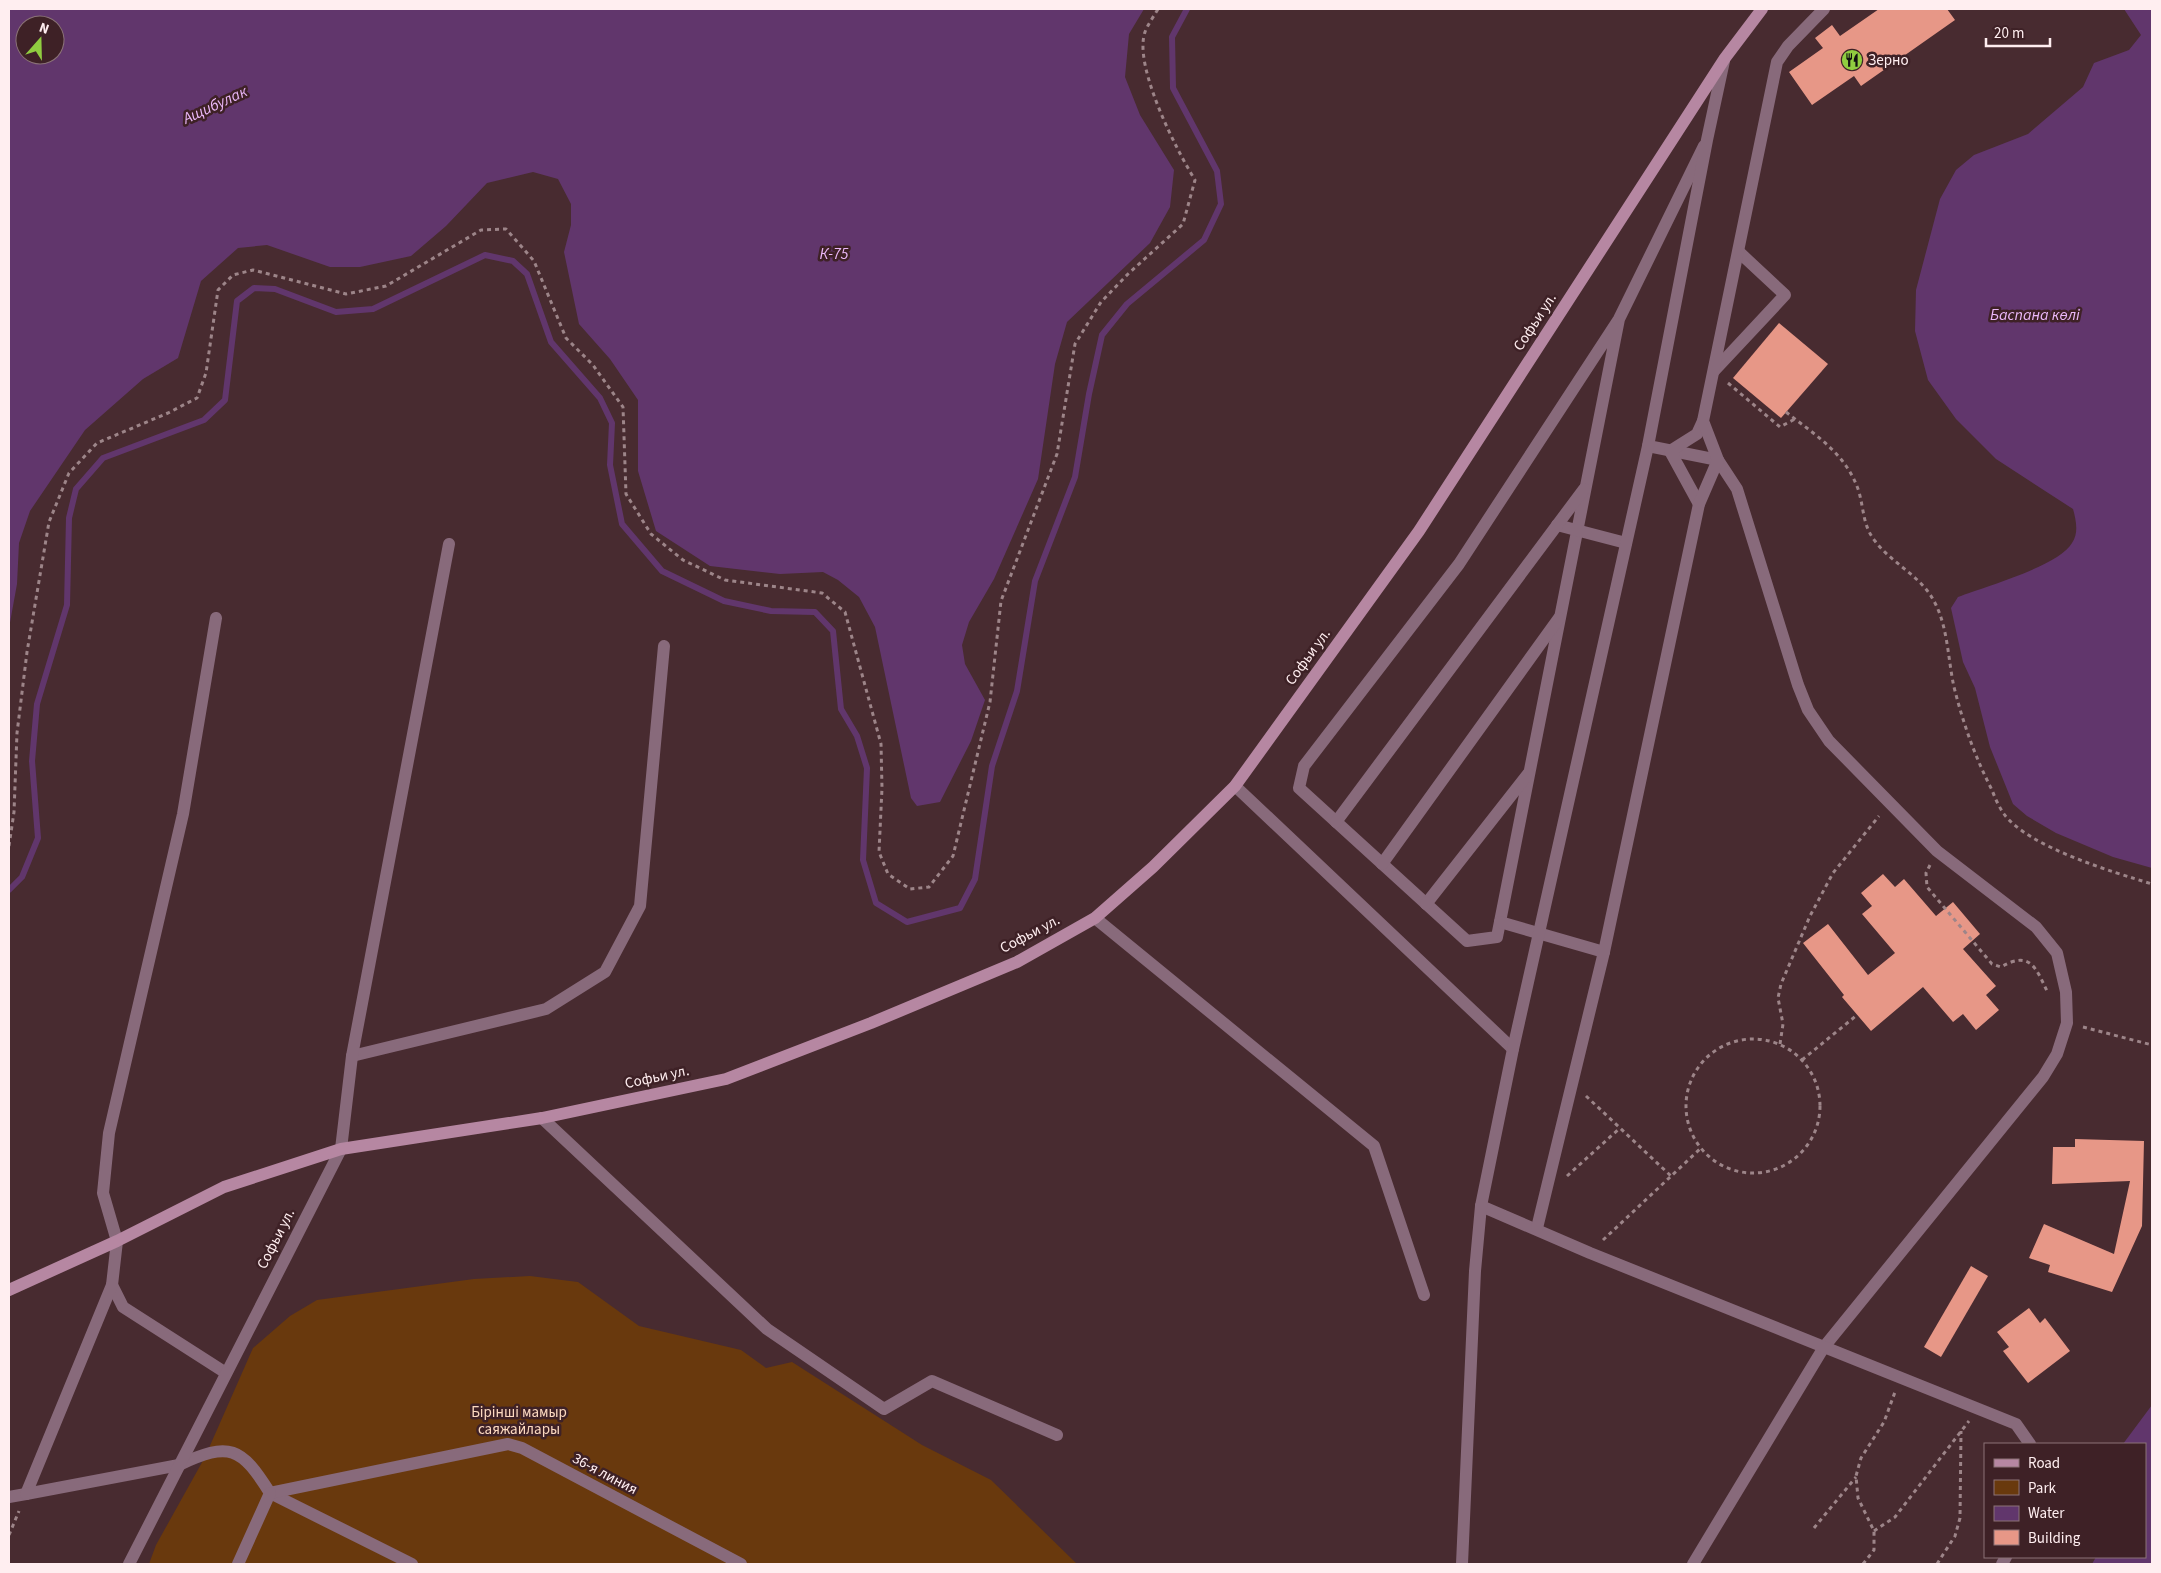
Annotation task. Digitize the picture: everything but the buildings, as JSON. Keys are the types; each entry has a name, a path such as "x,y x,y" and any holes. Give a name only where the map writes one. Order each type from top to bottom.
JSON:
{"street":[{"name":"Софьи ул.","path":"128,1564 341,1148 542,1118 726,1079 872,1023 1017,962 1095,918 1153,867 1235,786 1419,531 1725,58 1762,9"},
{"path":"1670,451 1697,434 1703,421 1777,62 1788,46 1824,9"},
{"path":"1462,1564 1475,1270 1481,1206 1513,1049 1648,446 1706,140 1725,58"},
{"path":"1619,319 1497,937 1467,941 1299,788 1304,766 1459,564 1619,319 1706,140"},
{"path":"1714,371 1785,295 1739,252"},
{"path":"1693,1564 1824,1347 2043,1077 2057,1054 2068,1023 2066,992 2057,953 2036,927 1937,851 1828,741 1808,710 1798,685 1737,489 1718,460 1703,421"},
{"path":"1648,446 1718,460"},
{"path":"1670,451 1699,504"},
{"path":"1537,1228 1604,952 1699,504 1718,460"},
{"path":"1336,822 1586,486"},
{"path":"1557,526 1626,543"},
{"path":"9,1290 118,1241 224,1187 341,1148 352,1056 449,544"},
{"path":"1382,864 1561,615"},
{"path":"26,1494 112,1285 118,1241 103,1192 109,1133 183,814 216,618"},
{"path":"352,1056 546,1009 605,972 640,906 664,646"},
{"path":"1426,904 1530,772"},
{"path":"1235,786 1513,1049"},
{"path":"1095,918 1374,1146 1424,1295"},
{"path":"1500,922 1604,952"},
{"path":"542,1118 767,1329 884,1410 932,1382 1057,1435"},
{"path":"1481,1206 2016,1424 2029,1443"},
{"path":"112,1285 123,1307 226,1373"},
{"name":"36-я линия","path":"270,1493 508,1444 522,1448 741,1564"},
{"path":"9,1497 179,1465 200,1456 223,1450 241,1456 254,1468 270,1493 412,1564"},
{"path":"238,1564 270,1493"}],"path":[{"path":"9,846 14,812 17,733 27,652 49,522 69,473 97,442 168,413 197,398 206,373 218,290 233,275 253,270 346,294 386,286 480,230 506,228 534,261 566,338 593,365 623,407 626,494 651,534 683,560 725,580 822,593 845,612 881,744 882,788 879,852 888,874 910,888 929,887 953,856 990,702 1001,601 1057,454 1075,344 1101,302 1128,274 1183,224 1195,180 1177,150 1144,68 1144,34 1158,9"},
{"path":"1714,371 1780,427 1795,420"},
{"path":"1786,412 1834,450 1846,465 1858,491 1866,528 1876,543 1916,577 1935,602 1942,623 1950,670 1964,724 1982,772 2004,814 2020,829 2052,847 2111,872 2152,884"},
{"path":"1780,1044 1783,1024 1778,998 1781,984 1810,916 1833,873 1889,803"},
{"path":"1937,851 1926,873 1927,887 1992,964 2002,967 2014,959 2027,961 2036,968 2047,992"},
{"path":"1802,1060 1857,1015"},
{"path":"2068,1023 2152,1045"},
{"path":"1739,1040 1762,1040 1780,1044 1802,1060 1814,1077 1820,1098 1819,1119 1812,1140 1798,1156 1780,1168 1752,1172 1738,1171 1718,1163 1701,1148 1690,1128 1686,1106 1690,1084 1701,1064 1718,1049 1739,1040"},
{"path":"1572,1082 1671,1176"},
{"path":"1545,1194 1568,1176 1620,1128"},
{"path":"1590,1252 1701,1148"},
{"path":"1863,1564 1874,1550 1874,1531 1858,1498 1856,1476 1861,1458 1884,1422 1900,1378"},
{"path":"1874,1531 1895,1517 1978,1409"},
{"path":"1936,1564 1955,1536 1960,1518 1962,1431"},
{"path":"1814,1528 1856,1476"}],"green space":[{"name":"Бірінші мамыр саяжайлары","path":"530,1276 578,1282 639,1326 741,1350 766,1368 792,1362 922,1445 991,1480 1077,1564 149,1564 156,1545 205,1457 253,1348 290,1316 317,1300 474,1279"}],"water":[{"name":"К-75","path":"9,9 1144,9 1129,34 1125,77 1140,115 1174,170 1170,207 1150,243 1067,322 1055,364 1038,479 994,579 969,622 962,645 965,664 985,700 971,741 940,802 917,806 911,798 875,627 859,597 838,580 823,572 780,574 710,566 656,531 638,471 638,400 610,359 579,324 564,252 571,225 571,204 558,179 533,172 487,183 446,226 411,256 360,267 330,267 267,245 238,248 201,281 178,358 143,379 85,430 30,511 19,543 17,584 9,628"},
{"name":"Баспана көлі","path":"2124,9 2152,9 2152,868 2113,857 2056,833 2027,816 2013,804 1990,747 1975,688 1963,662 1951,608 1958,597 2037,568 2064,552 2076,535 2075,518 2073,509 1996,459 1956,419 1928,380 1915,331 1916,290 1940,199 1956,170 1974,155 2028,134 2083,87 2094,63 2129,50 2141,35"},
{"path":"2152,1405 2152,1564 2092,1564 2095,1558 2146,1558 2146,1443 2124,1443"}],"waterway":[{"path":"9,890 22,877 38,838 32,761 37,704 67,605 69,518 76,489 103,458 204,420 225,400 237,301 254,288 275,289 336,312 373,309 485,255 513,261 527,274 551,342 600,398 612,423 610,465 622,524 662,571 724,601 771,611 815,612 833,631 841,709 857,736 867,768 863,860 876,903 907,922 960,908 975,879 992,766 1017,691 1035,581 1075,477 1089,394 1102,335 1127,304 1204,240 1221,204 1217,171 1173,88 1172,37 1187,9"}],"place":[{"name":"Зерно","path":"1852,60"}],"water label":[{"name":"Ащибулак","path":"215,105"}]}
